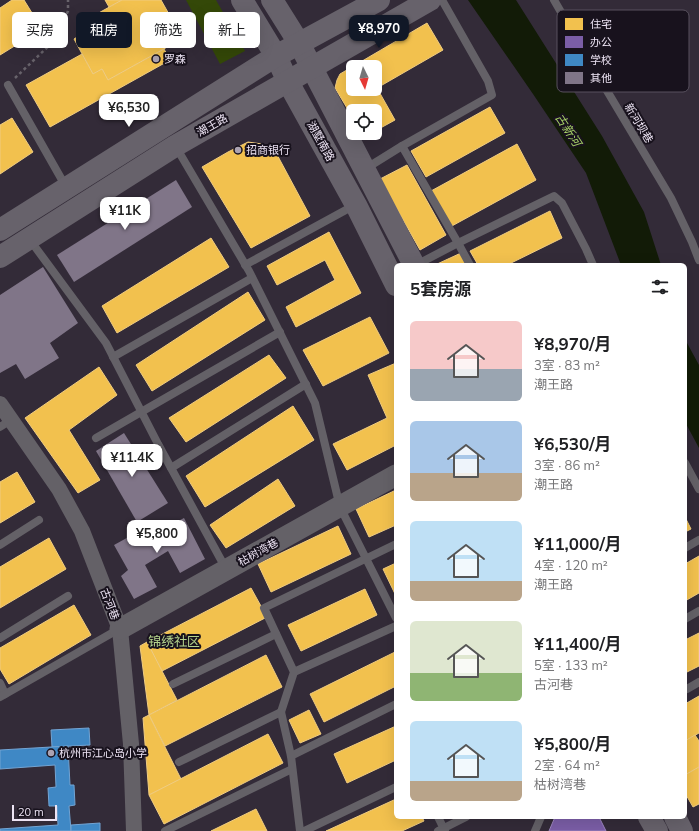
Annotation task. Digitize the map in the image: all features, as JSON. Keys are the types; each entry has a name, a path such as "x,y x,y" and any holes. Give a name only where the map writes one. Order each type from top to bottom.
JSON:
{"main road":[{"name":"湖墅南路","path":"242,0 276,56 288,82 356,205 394,281"},
{"path":"272,0 299,43 414,263"},
{"path":"0,230 276,56 379,0"},
{"name":"潮王路","path":"0,257 175,146 430,0"},
{"path":"651,819 657,831"},
{"path":"676,819 682,831"}],"street":[{"name":"古河巷","path":"0,404 6,424 59,489 82,531 120,629 131,744 134,831"},
{"name":"枯树湾巷","path":"120,629 394,476"}],"lane":[{"path":"364,170 402,146 492,95 488,81 442,0"},
{"name":"新河坝巷","path":"554,0 560,10"},
{"path":"8,85 66,188"},
{"name":"新河坝巷","path":"608,92 671,198 699,260"},
{"path":"175,146 246,265 315,403 340,507 394,614"},
{"path":"402,146 469,263"},
{"path":"419,263 554,196 562,203 592,263"},
{"path":"246,265 356,205"},
{"path":"29,239 106,343 226,570"},
{"path":"113,357 252,278"},
{"path":"96,438 280,332"},
{"path":"171,468 306,384"},
{"path":"688,477 699,489"},
{"path":"0,545 39,520"},
{"path":"687,547 699,540"},
{"path":"300,831 291,756 281,712 294,672 264,608 394,545"},
{"path":"0,638 68,596"},
{"path":"687,617 699,611"},
{"path":"294,672 394,627"},
{"path":"0,683 3,695 120,629"},
{"path":"173,684 276,634"},
{"path":"687,689 699,682"},
{"path":"291,756 394,705"},
{"path":"179,762 281,712"},
{"path":"165,831 292,769"},
{"path":"304,831 394,788"},
{"path":"439,819 442,830 462,819"},
{"path":"534,831 540,819"}],"path":[{"path":"8,85 55,40 68,11 68,0"}],"green space":[{"path":"186,0 216,0 223,12 204,12 204,34 196,19 196,12 192,12"},
{"path":"212,48 243,48 245,51 220,64"}],"water":[{"name":"古新河","path":"468,0 516,0 557,65 557,92 574,92 602,136 644,212 660,263 620,263 586,173"},
{"path":"687,343 699,365 699,448 687,426"}],"building: 住宅":[{"path":"12,0 24,0 31,12 12,12 12,48 0,55 0,8"},
{"path":"105,0 122,0 109,7"},
{"path":"122,0 161,0 168,12 140,12 140,48 165,48 108,80 102,69 93,74 79,48 132,48 132,12 100,12"},
{"path":"427,23 443,50 382,85 382,60 364,60"},
{"path":"164,49 170,60 50,127 26,85 82,54 93,74 102,69 108,80"},
{"path":"346,70 346,96 382,96 395,120 382,127 382,104 346,104 346,106 335,88 340,74"},
{"path":"490,107 505,133 426,177 411,151"},
{"path":"12,118 33,152 0,174 0,125"},
{"path":"248,142 262,144 274,149 310,216 251,248 202,167"},
{"path":"517,144 536,180 450,227 431,191"},
{"path":"407,165 446,235 420,250 380,179"},
{"path":"550,211 562,238 511,263 477,263 470,251"},
{"path":"329,232 361,293 296,327 286,307 335,280 325,260 277,285 267,266"},
{"path":"211,238 229,267 117,333 102,306"},
{"path":"461,253 465,263 439,263"},
{"path":"248,292 265,320 152,391 136,365"},
{"path":"370,317 389,353 323,386 303,350"},
{"path":"269,355 286,378 186,442 169,418"},
{"path":"394,364 394,446 347,470 333,444 387,418 368,375"},
{"path":"99,367 117,395 69,430 100,480 78,493 25,418"},
{"path":"293,406 314,440 205,507 186,476"},
{"path":"17,472 35,502 0,523 0,482"},
{"path":"278,479 295,506 226,548 210,525"},
{"path":"394,491 394,526 369,537 356,509"},
{"path":"687,521 691,529 687,531"},
{"path":"338,526 351,554 271,592 258,564"},
{"path":"49,538 66,569 0,608 0,567"},
{"path":"699,556 699,593 687,600 687,563"},
{"path":"394,564 394,592 383,569"},
{"path":"251,588 267,617 162,671 147,642"},
{"path":"365,589 377,615 301,651 288,625"},
{"path":"74,605 91,635 9,684 0,669 0,648"},
{"path":"699,633 699,666 687,672 687,639"},
{"path":"147,642 177,700 149,715 140,646"},
{"path":"394,652 394,687 324,722 310,694"},
{"path":"266,655 282,687 165,746 149,715"},
{"path":"699,696 699,733 687,740 687,703"},
{"path":"309,710 321,734 300,743 289,720"},
{"path":"149,715 181,779 149,795 143,718"},
{"path":"394,727 394,761 347,783 334,754"},
{"path":"268,734 283,763 164,824 149,795"},
{"path":"695,735 699,741 699,767 687,774 687,740"},
{"path":"699,767 699,804 693,807 687,796 687,774"},
{"path":"394,800 394,819 423,819 424,821 402,831 326,831"},
{"path":"256,809 267,831 211,831"}],"building: 办公":[{"path":"554,819 600,819 606,831 549,831"}],"building: 学校":[{"path":"89,728 90,745 52,747 51,730"},
{"path":"68,746 70,785 74,785 75,805 69,806 71,831 0,831 0,829 58,825 57,806 49,806 48,788 56,787 55,765 0,769 0,750"},
{"path":"100,823 100,831 71,831 71,825"}],"building: 其他":[{"path":"176,180 192,207 74,282 57,255"},
{"path":"43,267 78,323 50,343 59,358 25,379 16,364 0,373 0,295"},
{"path":"124,433 168,503 137,522 96,451"},
{"path":"184,518 205,559 180,573 168,551 145,565 157,587 134,599 121,576 128,570 114,545 154,523 159,531"}],"place":[{"name":"罗森","path":"156,59"},
{"name":"招商银行","path":"238,150"},
{"name":"杭州市江心岛小学","path":"51,753"}],"district":[{"name":"锦绣社区","path":"174,641"}]}
